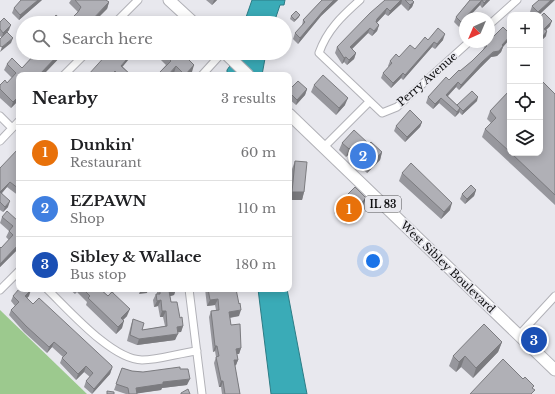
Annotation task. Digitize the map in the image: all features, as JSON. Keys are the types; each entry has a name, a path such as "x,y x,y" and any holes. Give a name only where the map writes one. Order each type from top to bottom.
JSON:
{"main road":[{"path":"169,0 186,16"},
{"path":"232,60 245,72"},
{"name":"West Sibley Boulevard","path":"292,117 555,370"}],"street":[{"path":"122,16 138,0"},
{"path":"324,147 369,102 319,53 325,37 346,12 360,0"},
{"path":"495,20 517,0"},
{"name":"Perry Avenue","path":"369,102 382,113 397,107 463,48"},
{"path":"67,72 79,60"},
{"path":"205,72 218,60"},
{"path":"0,116 12,128"},
{"path":"0,141 16,124"},
{"path":"0,290 16,274"},
{"path":"50,292 100,340 119,353 141,360 197,351"},
{"path":"189,292 202,394"},
{"path":"519,334 555,296"}],"green space":[{"path":"0,310 87,394 0,394"}],"water":[{"path":"252,0 285,0 284,5 280,5 276,16 246,16"},
{"path":"234,60 265,60 263,72 227,72"},
{"path":"258,292 288,292 307,394 271,394"}],"building":[{"path":"21,0 38,0 20,15 14,8"},
{"path":"75,0 106,0 109,2 96,16 74,16 81,7"},
{"path":"322,0 334,0 300,38 295,33 305,22 303,20"},
{"path":"385,0 401,0 390,11 387,8 377,19 376,22 379,25 374,31 370,28 350,47 356,53 349,60 346,57 344,58 337,47 370,13"},
{"path":"405,0 412,0 414,2 410,5"},
{"path":"470,0 482,0 471,12 460,12"},
{"path":"539,0 551,0 538,12 532,6"},
{"path":"296,11 300,15 295,20 291,16"},
{"path":"544,13 552,21 544,29 547,31 543,36"},
{"path":"4,18 11,25 3,33 0,29 0,22"},
{"path":"503,27 507,31 507,39 499,51 493,52 461,85 458,82 446,95 460,108 457,112 441,98 435,104 428,97 446,77 449,80 485,48 495,48 495,35"},
{"path":"438,28 445,34 437,44 434,42 405,75 403,73 393,83 383,73 392,63 390,61 396,54 399,57 410,45 415,49 425,37 428,40"},
{"path":"7,32 13,38 2,47 0,46 0,39"},
{"path":"12,58 22,68 29,60 53,60 42,72 16,73 7,64"},
{"path":"102,60 126,60 121,66 128,72 91,72"},
{"path":"170,60 189,60 194,65 188,72 182,72 176,66 171,72 160,72 171,61"},
{"path":"16,73 16,99 13,102 0,89 0,85 5,80 7,83"},
{"path":"323,75 348,98 339,108 314,85"},
{"path":"298,81 307,89 297,100 292,95 292,87"},
{"path":"543,82 555,94 555,195 514,156 543,156"},
{"path":"472,91 478,97 463,111 457,105"},
{"path":"507,93 507,149 485,129 496,118 490,111"},
{"path":"410,110 422,122 407,137 396,126"},
{"path":"354,130 369,144 371,142 382,152 370,165 351,147 349,149 342,143"},
{"path":"16,151 16,187 10,182 0,192 0,168"},
{"path":"295,161 307,162 304,192 292,192"},
{"path":"411,163 452,203 444,212 402,173"},
{"path":"471,185 476,190 467,199 462,194"},
{"path":"355,187 366,198 349,216 337,205"},
{"path":"0,192 10,201 5,207 0,202"},
{"path":"7,211 16,219 16,247 0,264 0,247 1,248 13,235 9,231 13,226 2,217"},
{"path":"16,292 29,292 25,296 33,304 39,298 112,366 112,368 94,389 86,381 93,373 86,366 78,374 62,358 67,353 54,342 49,347 11,310 19,302 13,296"},
{"path":"86,292 103,292 108,296 112,292 130,309 121,318 124,321 118,327 88,298 90,296"},
{"path":"160,292 169,292 171,302 177,302 180,318 182,317 183,326 177,327 178,334 139,339 130,335 133,319 144,323 142,330 167,326 166,311 162,311 161,300 157,301 156,294 160,294"},
{"path":"209,292 237,292 241,310 229,312 231,325 240,324 241,348 236,349 238,360 234,360 240,394 225,394 216,357 219,356 217,346 215,346 211,311 219,310 218,299 210,300"},
{"path":"484,324 502,342 476,368 465,356 459,362 453,356"},
{"path":"503,359 523,379 525,377 534,386 532,388 535,390 531,394 470,394"},
{"path":"180,367 180,369 188,369 190,379 163,382 163,384 136,388 137,394 129,394 128,388 116,384 122,368 143,372"},
{"path":"188,389 190,394 181,394 181,393"},
{"path":"107,391 114,392 114,394 107,394"}],"place":[{"name":"EZPAWN","path":"363,156"},
{"name":"Dunkin'","path":"349,209"},
{"name":"Sibley & Wallace","path":"534,340"}]}
